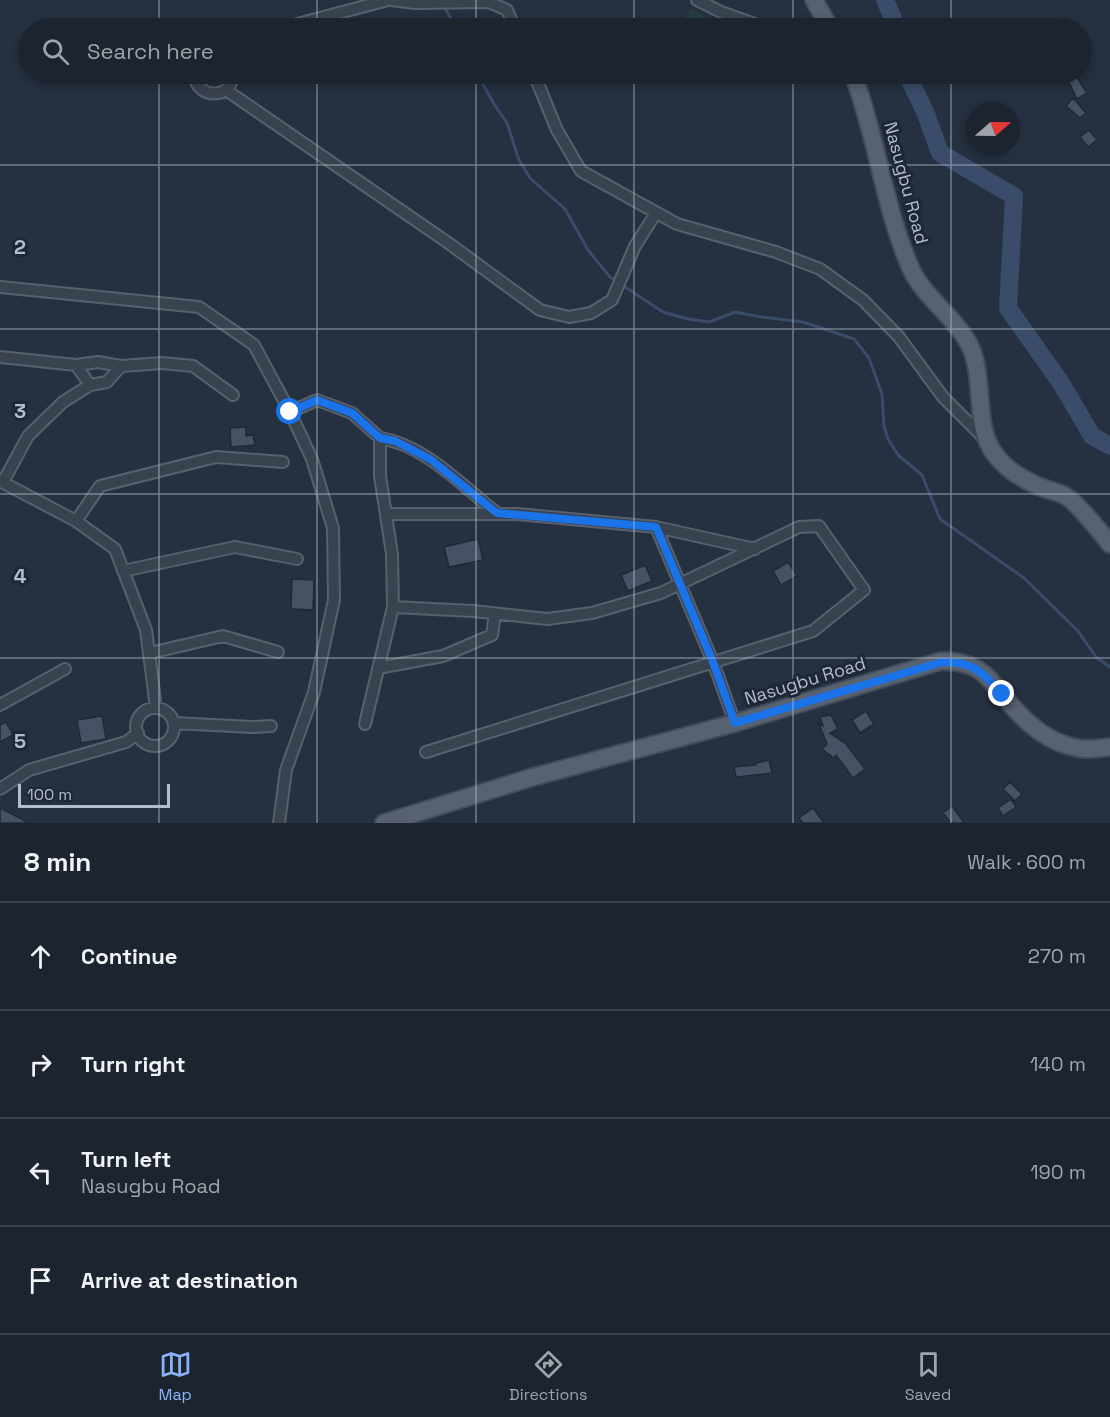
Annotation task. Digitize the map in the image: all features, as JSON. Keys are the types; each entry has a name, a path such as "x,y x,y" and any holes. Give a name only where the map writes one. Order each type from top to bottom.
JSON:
{"main road":[{"path":"814,0 824,18"},
{"name":"Nasugbu Road","path":"857,84 866,106 894,222 908,262 925,290 963,334 976,362 984,431 988,443"},
{"path":"988,443 1000,460 1030,483 1067,497 1110,544"},
{"name":"Nasugbu Road","path":"384,823 533,777 735,723 930,663 954,661 976,668 985,674 1025,720 1054,740 1073,748 1086,750 1110,747"}],"street":[{"path":"321,18 390,0 415,3 489,2 507,10 511,18"},
{"path":"697,0 738,18"},
{"path":"196,84 204,92 215,94 226,90 230,84"},
{"path":"538,84 557,130 581,171 677,225 776,252 820,269 863,300 899,337 943,397 988,443"},
{"path":"226,90 540,310 569,317 591,313 612,300 635,246 656,213"},
{"path":"0,287 199,307 254,345 290,412 312,459 333,528 334,600 314,692 286,770 279,823"},
{"path":"0,357 76,365 98,362 121,366 162,363 193,366 233,395"},
{"path":"76,365 90,385"},
{"path":"121,366 107,382 90,385 63,402 28,436 1,482 76,521 115,549 146,630 156,708"},
{"path":"290,412 317,400 352,413 380,438 395,441 430,459 497,513"},
{"path":"365,724 393,606 392,554 380,476 380,438"},
{"path":"76,521 100,486 216,457 283,462"},
{"path":"386,514 497,513 656,527 755,549"},
{"path":"393,606 547,620 592,613 661,593 799,527 819,526 864,590 813,632 426,752"},
{"path":"656,527 713,662 735,723"},
{"path":"123,571 235,547 297,560"},
{"path":"378,668 443,656 492,635 495,614"},
{"path":"150,653 223,636 278,652"},
{"path":"0,705 65,669"},
{"path":"150,708 168,712 174,723 172,735 157,746 146,743 138,733 137,721 140,715 150,708"},
{"path":"174,723 271,726"},
{"path":"0,789 29,770 126,742 138,733"}],"green space":[{"path":"691,8 708,18 685,18"}],"building":[{"path":"1070,84 1081,84 1087,93 1077,99"},
{"path":"1073,98 1086,113 1080,118 1066,106"},
{"path":"1089,130 1097,140 1088,147 1080,137"},
{"path":"246,427 246,436 253,435 255,445 231,447 230,428"},
{"path":"478,539 483,560 449,567 444,547"},
{"path":"788,562 797,576 781,585 773,571"},
{"path":"645,565 652,581 628,591 621,575"},
{"path":"292,579 314,580 313,610 291,609"},
{"path":"866,711 874,724 860,733 852,720"},
{"path":"831,715 838,729 830,733 846,744 865,769 853,778 836,755 834,758 822,749 827,744 819,724 823,726 820,717"},
{"path":"102,716 106,739 81,743 77,720"},
{"path":"6,722 13,735 0,742 0,725"},
{"path":"769,760 772,773 736,777 734,767 756,765 756,763"},
{"path":"1010,782 1022,794 1015,801 1003,789"},
{"path":"1011,799 1016,807 1003,816 998,808"},
{"path":"952,806 964,823 951,823 943,813"},
{"path":"0,808 29,823 0,823"},
{"path":"813,808 824,823 803,823 799,818"}],"waterway":[{"path":"885,0 893,18"},
{"path":"444,6 451,18"},
{"path":"483,84 507,123 519,160 530,178 565,209 588,250 610,277 663,312 688,319 709,322 735,312 803,322 854,339 869,358 882,394 884,426 888,439 898,455 922,475 940,519 1024,578 1078,631 1096,657 1110,667"},
{"path":"912,84 926,114 940,153 1014,196 1008,308 1061,383 1092,436 1110,446"}],"route":[{"path":"290,412 317,400 352,413 380,438 395,441 430,459 497,513 656,527 728,699 735,723 930,663 954,661 976,668 985,674 1002,694"}]}
